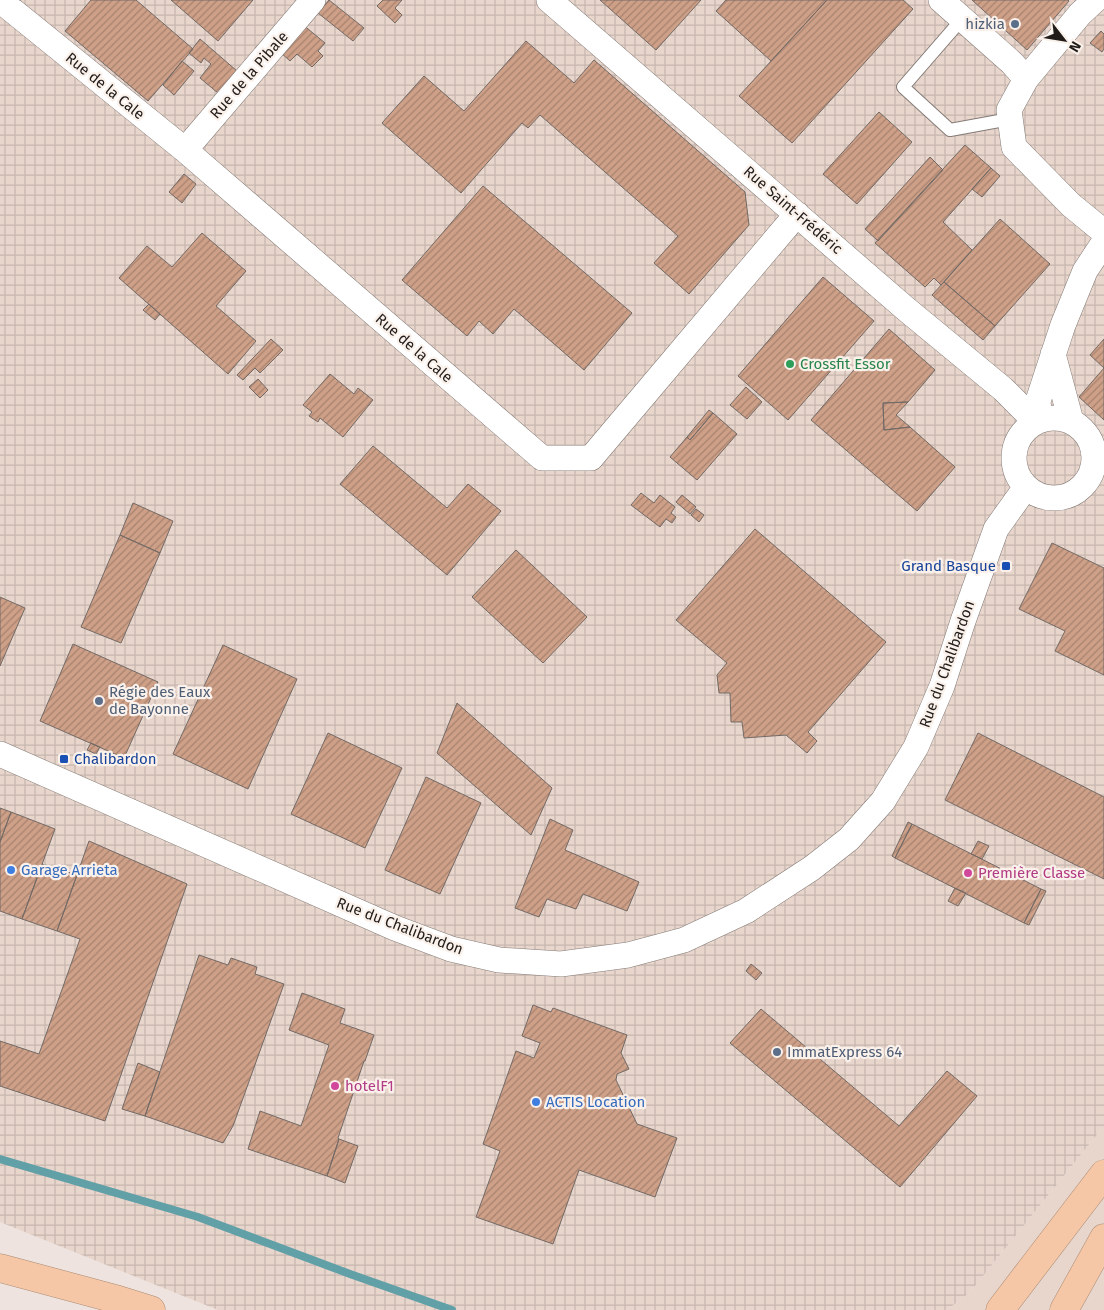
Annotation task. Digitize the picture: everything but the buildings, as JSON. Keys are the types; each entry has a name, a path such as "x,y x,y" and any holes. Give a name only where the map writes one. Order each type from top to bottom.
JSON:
{"highway":[{"path":"1000,1310 1104,1174"},
{"path":"1066,1307 1104,1238"},
{"path":"0,1268 151,1310"},
{"path":"0,1282 82,1310"}],"street":[{"name":"Rue de la Cale","path":"7,0 7,6 185,150 542,458 591,458 797,214"},
{"name":"Rue de la Pibale","path":"185,150 313,0"},
{"name":"Rue Saint-Frédéric","path":"549,0 1038,421"},
{"path":"941,0 1012,63 1026,79"},
{"path":"1095,0 1080,14 1026,79 1009,110 1014,147 1071,205 1104,232"},
{"path":"1038,421 1038,401 1063,325 1085,271 1104,242"},
{"path":"1053,354 1071,422"},
{"path":"1055,418 1071,422 1082,429 1090,439 1094,451 1097,479 1072,494 1060,498 1048,498 1036,494 1026,487 1017,475 1014,460 1016,445 1024,432 1038,421 1055,418"},
{"name":"Rue du Chalibardon","path":"0,754 395,928 451,949 499,960 561,964 628,955 684,940 746,911 812,868 848,839 883,802 916,747 942,686 996,529 1026,487"}],"lane":[{"path":"962,19 903,86 950,130 1010,119"}],"shaded area":[{"path":"0,0 1104,0 1104,1126 970,1292 947,1310 218,1310 0,1222"},
{"path":"1104,1126 1104,1310 947,1310 970,1292"}],"waterway":[{"path":"0,1159 198,1217 452,1310"}],"place":[{"name":"hizkia","path":"1015,24"},
{"name":"Crossfit Essor","path":"790,364"},
{"name":"Grand Basque","path":"1006,566"},
{"name":"Régie des Eaux de Bayonne","path":"99,701"},
{"name":"Chalibardon","path":"64,759"},
{"name":"Garage Arrieta","path":"11,870"},
{"name":"Première Classe","path":"968,873"},
{"name":"ImmatExpress 64","path":"777,1052"},
{"name":"hotelF1","path":"335,1086"},
{"name":"ACTIS Location","path":"536,1102"}]}
